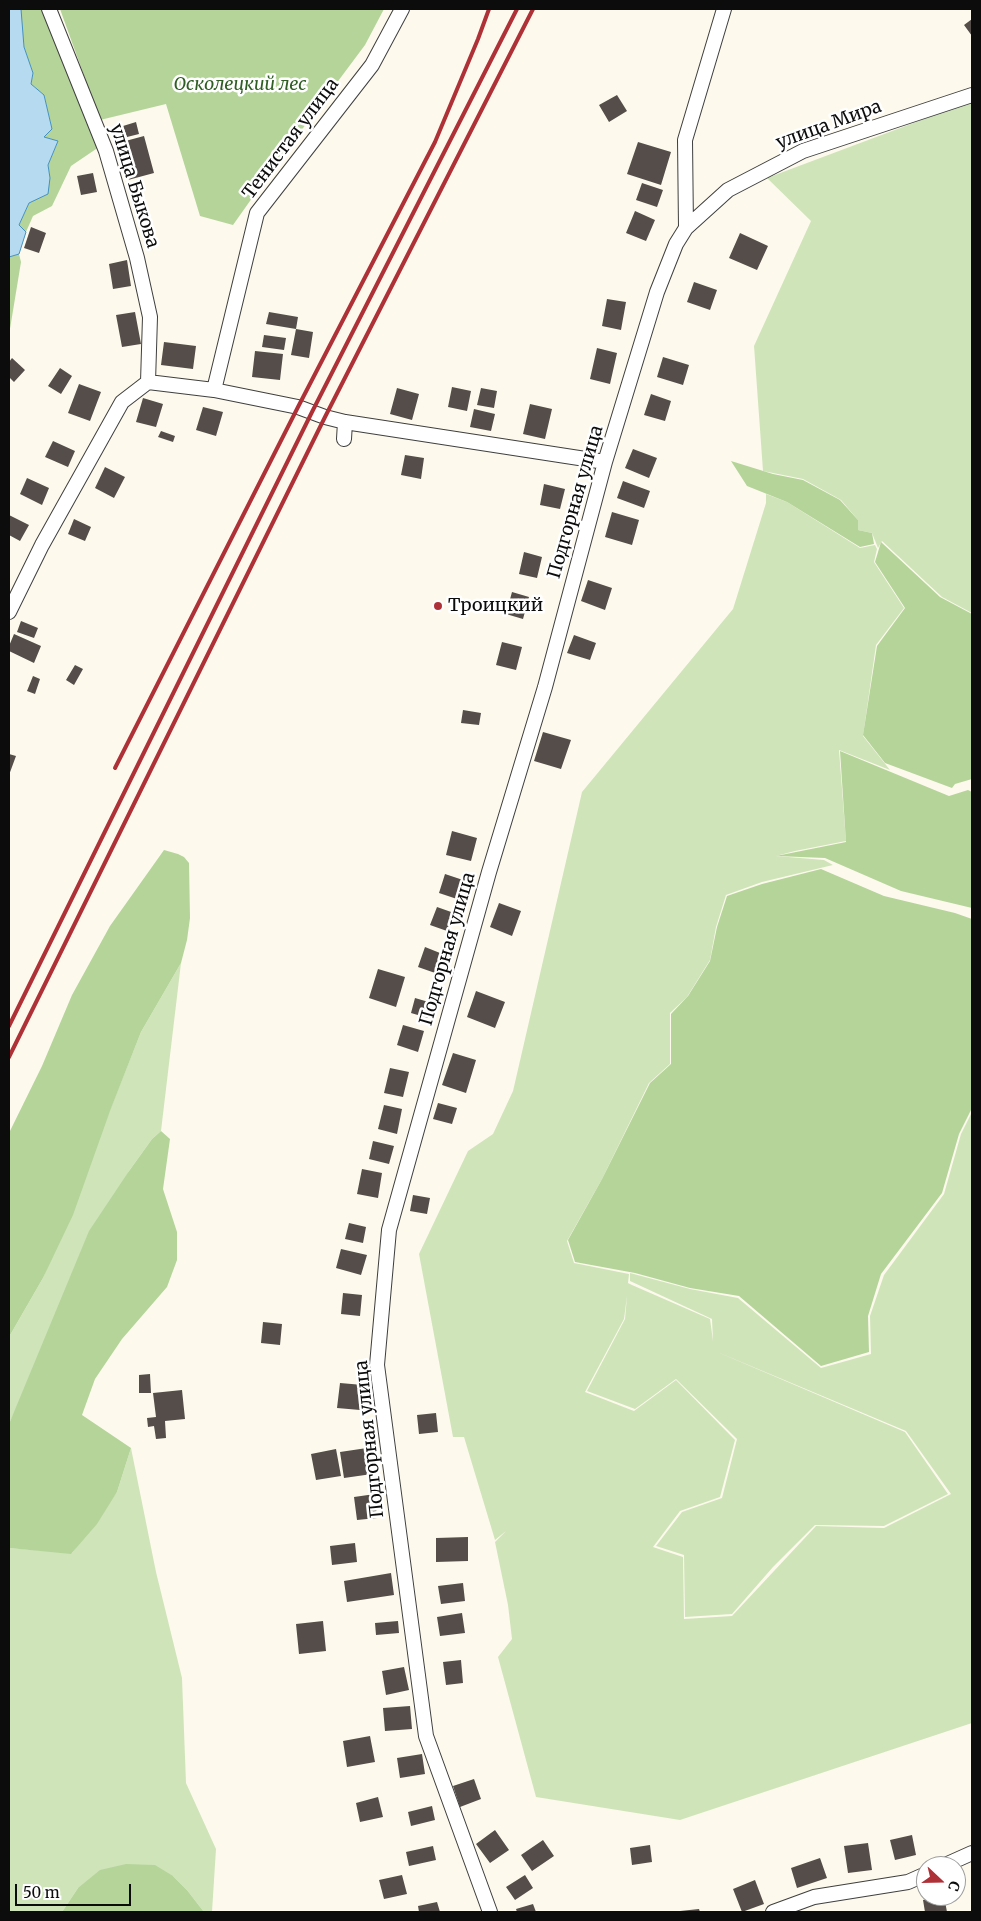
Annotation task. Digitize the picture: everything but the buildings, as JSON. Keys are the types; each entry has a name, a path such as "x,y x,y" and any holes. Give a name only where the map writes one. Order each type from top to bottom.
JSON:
{"street":[{"name":"улица Быкова","path":"50,9 106,152 137,258 150,317 148,382"},
{"name":"Тенистая улица","path":"214,390 257,213 372,65 402,9"},
{"path":"686,228 685,140 724,9"},
{"name":"улица Мира","path":"686,228 728,190 803,151 972,95"},
{"name":"Подгорная улица","path":"490,1912 426,1736 377,1365 389,1230 486,882 545,687 606,462 657,292 676,244 686,228"},
{"path":"9,612 42,545 122,402 148,382 214,390 298,407 344,422 606,462"},
{"path":"344,422 344,439"},
{"path":"773,1912 814,1898 908,1882 916,1878"}],"green space":[{"path":"19,9 41,9 99,147 71,166 52,206 33,216 26,232 19,225 29,203 50,178 48,165 58,141 44,137 52,129 44,95 31,84 33,73 24,47"},
{"name":"Осколецкий лес","path":"60,9 384,9 365,45 233,225 200,216 166,104 100,120"},
{"path":"972,101 972,613 942,597 882,541 878,548 872,533 858,530 858,520 841,500 803,479 763,471 754,346 811,221 767,178"},
{"path":"19,254 21,262 9,335 9,257"},
{"path":"731,461 773,474 803,480 840,500 858,520 858,530 872,533 874,544 860,547 787,502 747,486"},
{"path":"766,494 787,502 860,548 875,545 877,549 874,562 904,608 876,645 863,736 890,770 839,750 846,841 776,856 824,860 833,865 762,882 726,895 716,927 710,960 687,997 670,1013 670,1064 649,1083 602,1179 567,1241 574,1263 629,1274 628,1283 710,1319 713,1341 712,1319 630,1281 630,1273 690,1289 738,1298 821,1368 871,1354 870,1316 884,1275 944,1194 961,1134 972,1112 972,1723 680,1820 536,1797 498,1657 512,1639 508,1605 495,1542 506,1531 495,1540 464,1437 453,1437 419,1254 468,1151 493,1134 513,1091 582,792 733,609 766,503","holes":["627,1296 625,1319 587,1391 635,1409 676,1379 737,1439 722,1498 682,1512 656,1546 684,1555 685,1617 732,1614 773,1567 815,1525 884,1526 948,1494 905,1432 715,1351 906,1431 951,1494 884,1528 816,1526 732,1616 684,1619 683,1557 653,1547 680,1511 720,1497 735,1440 676,1380 634,1411 585,1392 624,1319"]},
{"path":"881,542 940,597 972,614 972,779 955,784 952,788 885,763 863,735 877,646 905,608 875,562"},
{"path":"840,751 949,796 968,790 972,792 972,908 901,891 825,858 776,856 846,842"},
{"path":"164,850 184,857 189,863 190,918 181,963 141,1032 110,1111 73,1215 43,1278 9,1337 9,1133 42,1066 72,995 110,926"},
{"path":"821,869 884,896 955,913 972,919 972,1108 959,1134 942,1193 881,1274 868,1316 869,1352 821,1366 739,1296 690,1288 635,1273 575,1262 568,1240 602,1179 650,1083 671,1064 671,1014 688,996 710,961 717,927 727,896 762,884"},
{"path":"181,963 161,1131 152,1139 129,1171 9,1424 9,1337 43,1278 141,1032"},
{"path":"161,1131 170,1139 163,1189 177,1232 177,1260 167,1287 122,1339 95,1379 82,1415 131,1448 117,1492 97,1524 71,1554 9,1548 9,1424 89,1231 152,1139"},
{"path":"131,1448 156,1572 182,1678 186,1783 216,1849 212,1912 204,1912 173,1876 78,1888 62,1912 9,1912 9,1548 72,1553 117,1492"},
{"path":"126,1864 155,1865 173,1876 204,1912 62,1912 78,1888 100,1870"}],"water":[{"path":"9,9 21,9 24,47 33,73 31,84 44,95 52,129 44,137 58,141 48,165 50,178 48,194 29,203 19,225 26,232 19,254 9,257"}],"railway":[{"path":"115,768 435,142 489,9"},
{"path":"9,1026 312,412 517,9"},
{"path":"9,1057 325,417 533,9"}],"place":[{"name":"Троицкий","path":"438,606"}]}
